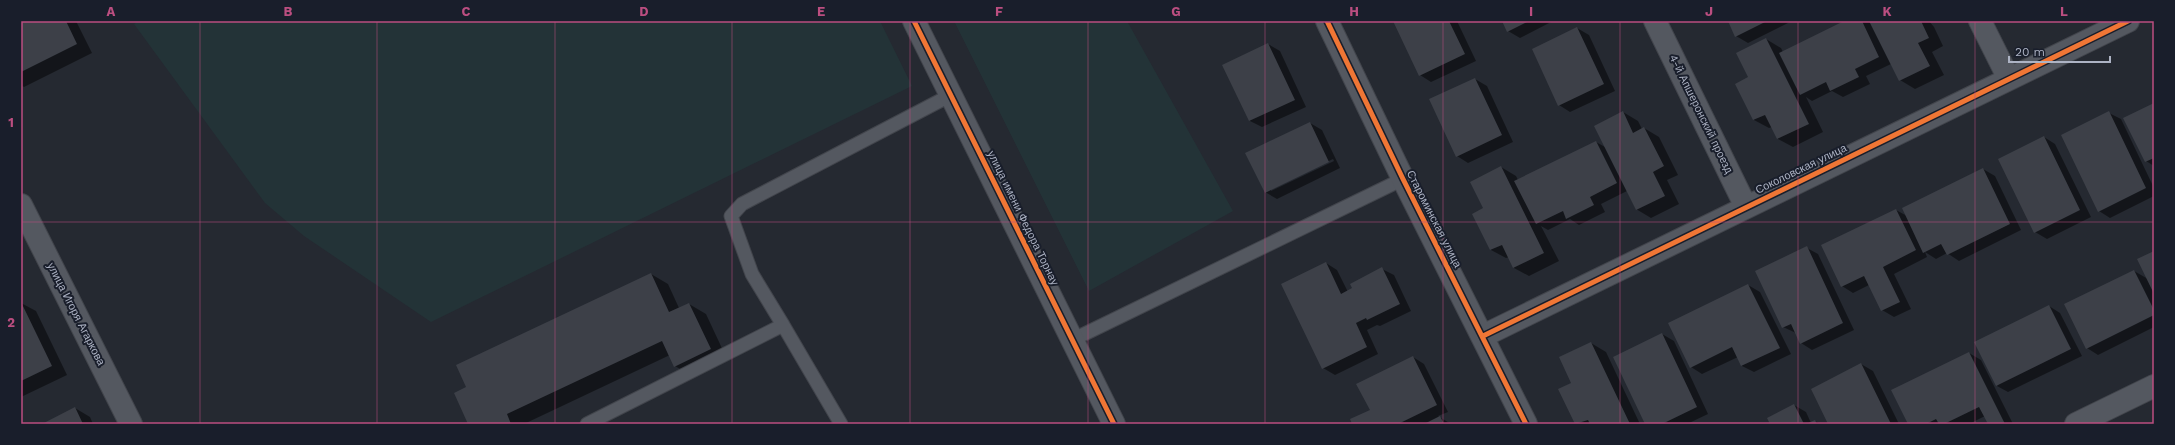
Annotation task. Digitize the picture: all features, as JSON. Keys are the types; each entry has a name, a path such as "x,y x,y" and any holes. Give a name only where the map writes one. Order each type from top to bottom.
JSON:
{"street":[{"name":"улица имени Федора Торнау","path":"914,21 1114,424"},
{"name":"Староминская улица","path":"1327,21 1403,179 1526,424"},
{"name":"4-й Апшеронский проезд","path":"1655,21 1746,207"},
{"path":"1980,21 2009,79"},
{"name":"Соколовская улица","path":"1483,336 2128,21"},
{"name":"улица Игоря Агаркова","path":"21,205 132,424"},
{"path":"2076,424 2154,386"}],"lane":[{"path":"841,424 752,274 731,216 742,204 951,95"},
{"path":"1072,340 1403,179"},
{"path":"587,424 783,325"}],"shaded area":[{"path":"138,21 880,21 912,86 431,322 304,236 265,203 134,24"},
{"path":"954,21 1127,21 1233,211 1089,291"}],"building":[{"path":"21,21 66,21 77,44 21,72"},
{"path":"1393,21 1449,21 1465,54 1419,76"},
{"path":"1502,21 1529,21 1507,32"},
{"path":"1728,21 1767,21 1735,37"},
{"path":"1844,21 1862,21 1879,57 1855,69 1859,77 1830,91 1826,82 1800,95 1779,53"},
{"path":"1869,21 1921,21 1929,38 1918,43 1930,66 1899,81"},
{"path":"1577,27 1604,84 1558,106 1532,49"},
{"path":"1766,38 1809,124 1777,139 1765,115 1753,120 1735,84 1748,77 1736,53"},
{"path":"1268,43 1295,100 1249,121 1222,65"},
{"path":"1475,78 1502,135 1456,157 1429,99"},
{"path":"2154,103 2154,158 2145,162 2123,118"},
{"path":"1623,111 1633,133 1644,127 1664,166 1653,172 1665,196 1636,210 1594,126"},
{"path":"2109,111 2146,188 2098,212 2061,135"},
{"path":"1310,122 1329,162 1265,193 1245,153"},
{"path":"2044,136 2080,210 2034,233 1998,159"},
{"path":"1596,141 1617,183 1590,197 1594,205 1566,219 1563,211 1536,224 1514,181"},
{"path":"1501,166 1544,253 1513,268 1502,245 1490,250 1472,214 1483,208 1470,182"},
{"path":"1983,168 2010,224 1947,255 1941,244 1923,253 1902,208"},
{"path":"1896,209 1916,250 1883,267 1900,302 1881,311 1864,276 1841,287 1821,245"},
{"path":"1807,246 1843,323 1800,344 1791,324 1782,328 1755,271"},
{"path":"2154,251 2154,294 2137,259"},
{"path":"1326,262 1341,294 1352,288 1350,284 1382,267 1400,304 1367,320 1366,318 1356,323 1367,347 1322,369 1281,284"},
{"path":"2134,270 2154,310 2154,315 2086,349 2064,304"},
{"path":"651,273 669,312 689,303 711,349 674,367 662,341 507,414 511,424 468,424 454,393 466,387 456,365"},
{"path":"1748,284 1780,348 1741,366 1732,347 1690,368 1668,323"},
{"path":"21,302 52,366 21,381"},
{"path":"2049,305 2071,349 1996,386 1974,342"},
{"path":"1662,333 1697,407 1662,424 1645,424 1613,357"},
{"path":"1591,342 1630,424 1590,424 1588,420 1575,424 1558,389 1571,383 1559,357"},
{"path":"1969,352 2005,424 1988,424 1979,407 1944,424 1939,424 1936,419 1926,424 1908,424 1891,390"},
{"path":"1413,356 1437,405 1398,424 1352,424 1350,419 1370,410 1356,384"},
{"path":"1861,363 1891,424 1828,424 1811,389"},
{"path":"1794,404 1804,424 1770,424 1767,418"},
{"path":"75,407 83,424 42,424"},
{"path":"1440,416 1444,424 1424,424"},
{"path":"1815,420 1817,424 1806,424"}],"cycle path":[{"path":"914,21 1114,424"},
{"path":"1327,21 1403,179 1526,424"},
{"path":"1483,336 2128,21"}]}
